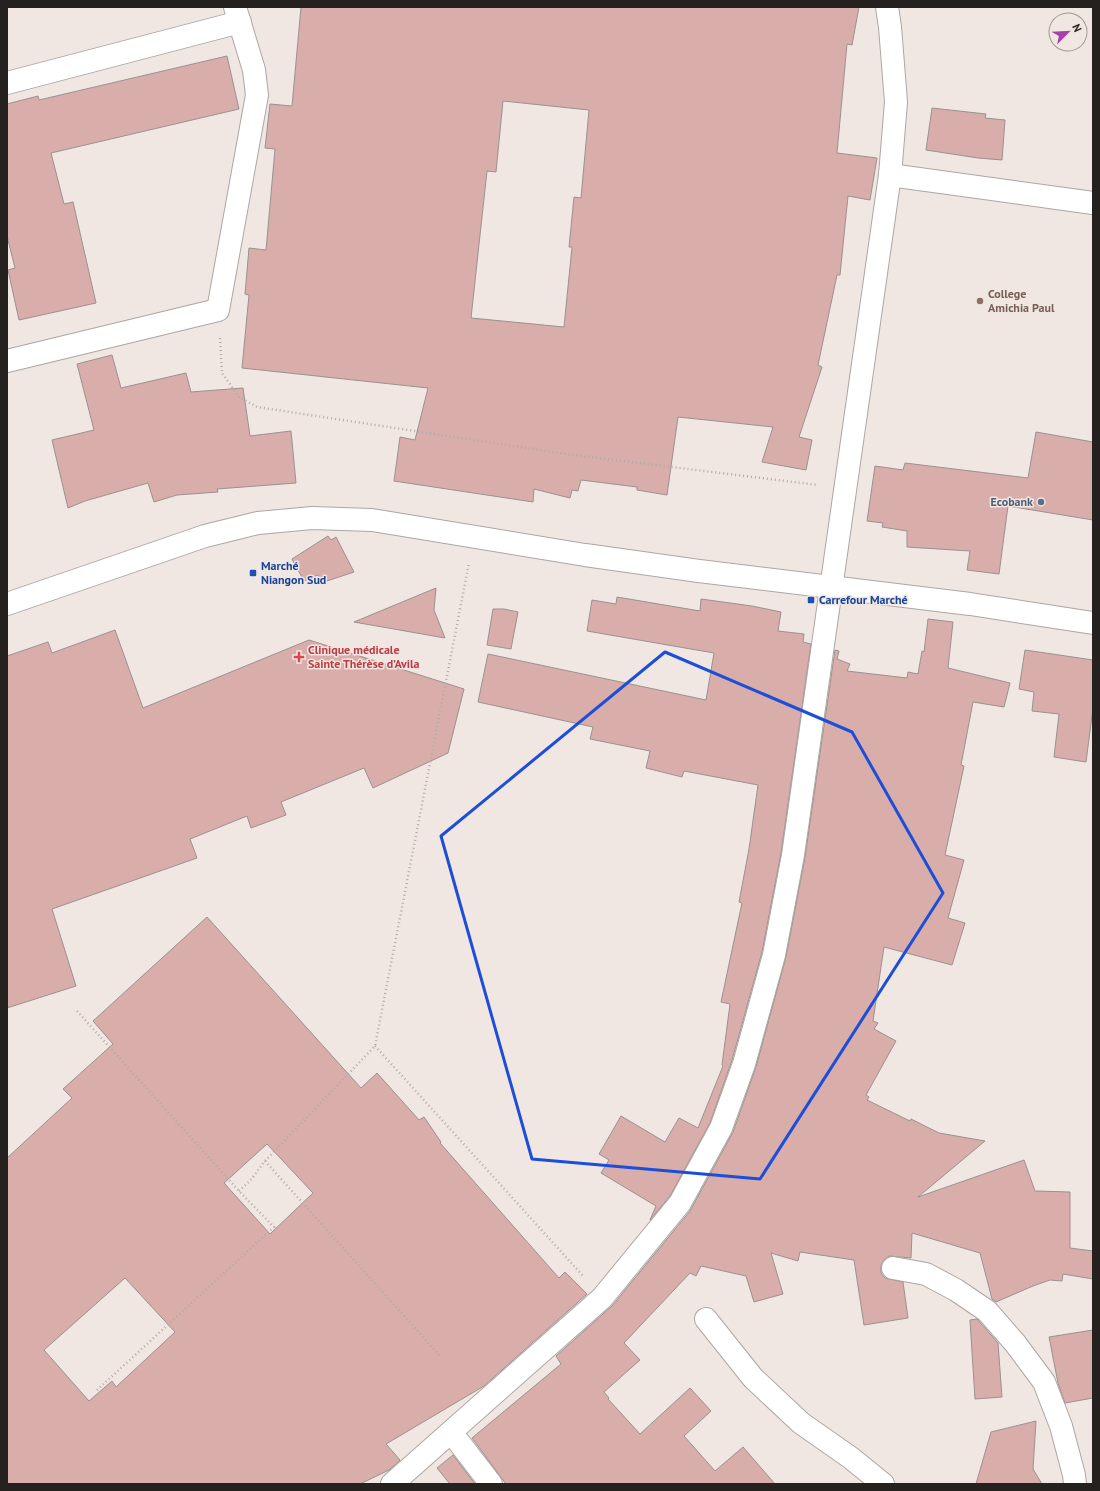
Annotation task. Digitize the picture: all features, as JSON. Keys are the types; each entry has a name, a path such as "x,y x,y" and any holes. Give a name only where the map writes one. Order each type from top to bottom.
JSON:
{"street":[{"path":"392,1484 602,1298 680,1203 721,1128 744,1064 774,955 793,855 844,488 890,175 896,102 887,7"},
{"path":"7,83 237,14 254,70 257,95 218,310 7,361"},
{"path":"890,175 1093,203"},
{"path":"7,604 205,536 258,523 312,518 372,520 585,555 970,604 1093,623"},
{"path":"893,1268 926,1274 956,1290 987,1311 1015,1343 1044,1382 1061,1426 1075,1484"},
{"path":"706,1319 758,1383 801,1423 851,1458 883,1484"},
{"path":"451,1432 491,1484"}],"path":[{"path":"218,310 222,373 239,397 257,407 566,454 844,488"},
{"path":"239,1191 250,1182 265,1161 375,1046 474,537"},
{"path":"77,1011 274,1228 94,1392"},
{"path":"375,1046 602,1298"},
{"path":"265,1161 441,1357"}],"highlighted area":[{"path":"665,652 852,732 943,893 760,1179 532,1159 441,836"}],"building":[{"path":"301,7 859,7 852,45 847,44 837,153 877,158 870,200 848,196 840,275 837,275 818,365 822,367 799,437 812,440 806,470 762,462 773,427 678,417 667,495 637,490 637,487 581,480 578,491 572,490 570,498 534,489 533,502 394,481 400,437 415,440 428,388 242,368 249,295 245,294 249,248 266,250 275,149 265,148 270,104 292,106","holes":["503,101 589,110 581,198 574,197 569,247 572,247 564,327 471,318 487,171 496,172"]},
{"path":"227,56 239,109 51,153 64,204 73,202 96,303 19,320 8,270 15,268 7,236 7,104 38,96 39,100"},
{"path":"932,108 986,114 985,118 1005,120 1002,160 926,150"},
{"path":"112,355 121,388 186,373 191,392 243,388 250,436 291,431 296,483 217,489 218,492 177,495 154,502 148,483 85,501 68,508 52,440 94,430 77,364"},
{"path":"1036,432 1093,442 1093,520 1008,506 999,574 967,570 970,551 907,547 907,531 882,527 883,523 867,521 875,466 903,470 905,463 1028,478"},
{"path":"328,536 331,540 336,537 354,572 321,583 318,575 304,581 292,559"},
{"path":"436,588 434,610 445,638 354,622"},
{"path":"617,597 700,611 701,599 752,606 781,612 778,631 804,634 803,642 811,644 781,853 762,952 732,1060 710,1123 670,1196 650,1220 656,1206 601,1173 609,1160 599,1154 621,1116 665,1142 679,1118 698,1128 723,1066 730,1004 721,1002 742,903 739,902 749,849 758,785 684,771 682,777 646,768 650,751 590,739 593,727 478,702 488,654 706,700 714,653 587,631 592,600 616,604"},
{"path":"493,609 504,609 518,612 511,649 487,645"},
{"path":"928,619 953,622 948,668 1010,683 1004,707 973,702 961,765 964,766 945,855 964,860 948,918 965,923 952,965 884,947 873,1021 878,1023 874,1029 896,1041 866,1095 869,1097 867,1100 939,1133 985,1141 918,1197 1024,1160 1035,1191 1070,1192 1070,1248 1093,1251 1093,1279 1063,1274 1062,1281 1050,1280 996,1302 992,1299 980,1253 912,1233 911,1258 889,1256 884,1260 881,1266 881,1273 885,1278 903,1282 908,1318 864,1325 854,1260 800,1252 798,1261 771,1253 783,1294 754,1302 746,1276 701,1266 696,1276 690,1273 624,1343 640,1360 604,1392 609,1398 608,1399 640,1434 690,1388 711,1411 684,1436 715,1471 743,1447 775,1484 506,1484 472,1438 561,1364 556,1356 612,1306 690,1211 733,1132 756,1067 786,957 805,857 835,650 839,651 837,659 850,664 847,671 907,678 908,672 918,674 922,651 924,652"},
{"path":"115,630 143,708 309,640 464,689 448,753 373,788 364,768 281,802 286,815 251,828 247,816 190,839 197,858 52,909 76,986 7,1008 7,656 48,642 52,653"},
{"path":"1025,650 1093,660 1093,708 1086,762 1054,757 1059,714 1032,711 1034,692 1019,689"},
{"path":"207,917 361,1088 377,1073 419,1120 424,1117 441,1142 440,1143 559,1278 565,1272 587,1294 484,1386 386,1444 400,1460 389,1470 360,1484 7,1484 7,1158 72,1098 63,1089 113,1044 93,1021","holes":["267,1144 313,1193 270,1234 224,1183","125,1278 175,1332 116,1387 112,1381 89,1401 44,1350"]},
{"path":"977,1319 998,1343 1002,1397 975,1399 970,1320"},
{"path":"1093,1330 1093,1398 1065,1403 1058,1383 1049,1337"},
{"path":"1036,1421 1033,1469 1042,1484 976,1484 991,1432"},
{"path":"453,1455 475,1484 450,1484 437,1468"}],"place":[{"name":"College Amichia Paul","path":"980,301"},
{"name":"Ecobank","path":"1041,502"},
{"name":"Marché Niangon Sud","path":"253,573"},
{"name":"Carrefour Marché","path":"811,600"},
{"name":"Clinique médicale Sainte Thérèse d’Avila","path":"299,657"}]}
